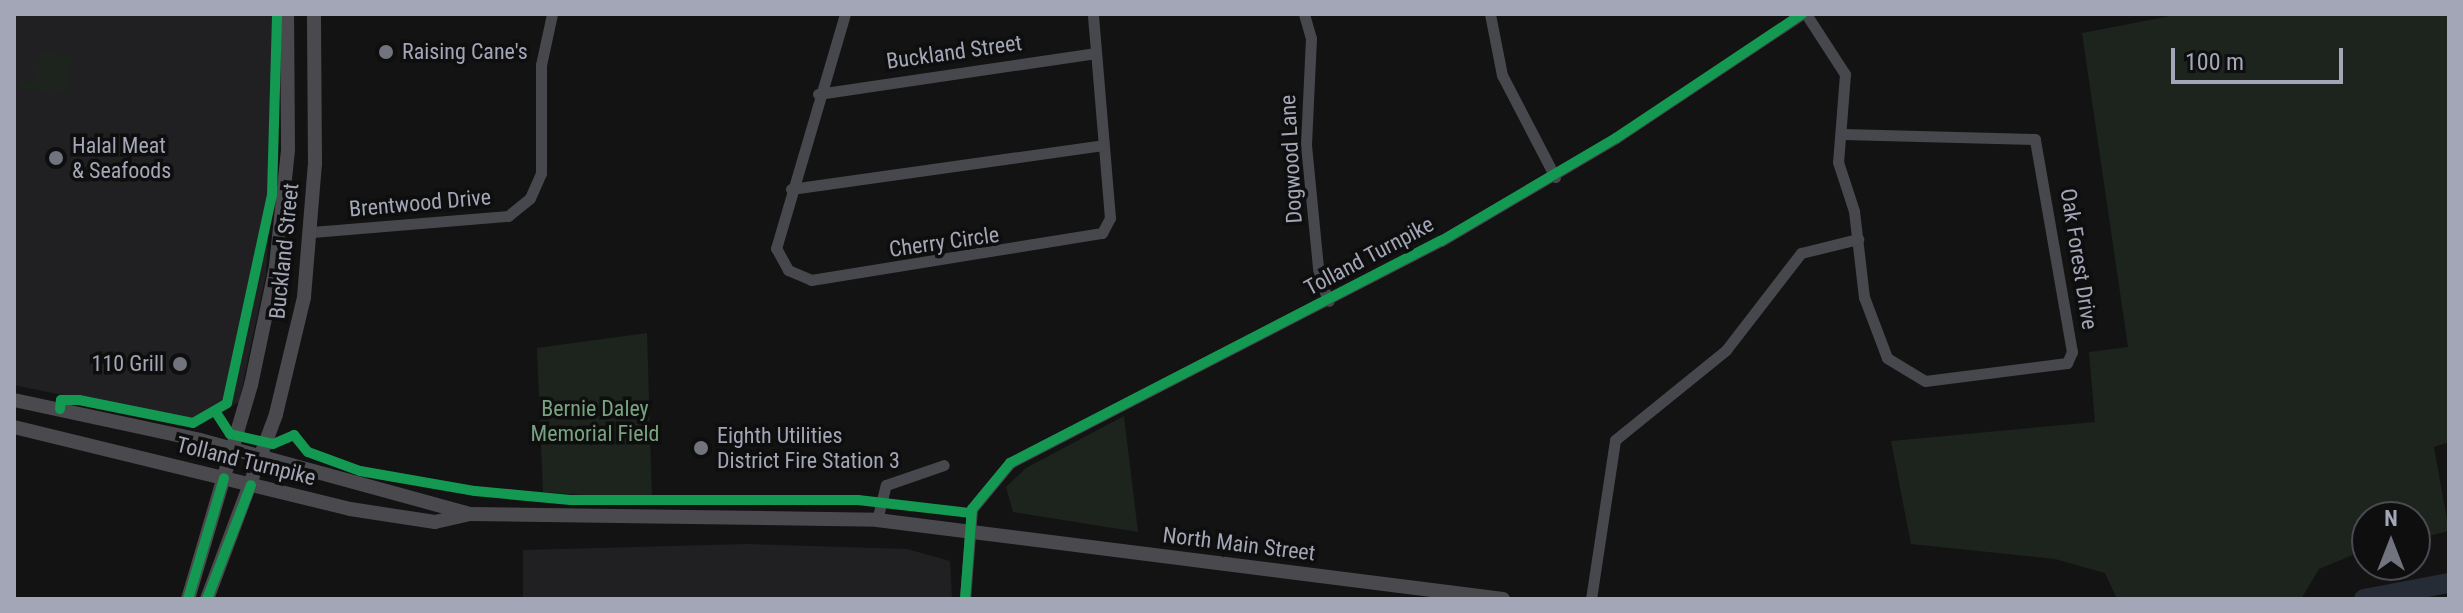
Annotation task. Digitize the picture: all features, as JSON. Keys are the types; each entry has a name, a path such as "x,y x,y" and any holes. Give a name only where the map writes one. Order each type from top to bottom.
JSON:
{"main road":[{"name":"Buckland Street","path":"188,599 232,449 280,237 287,14"},
{"name":"Buckland Street","path":"207,599 261,458 290,363 312,232 314,14"},
{"name":"Tolland Turnpike","path":"14,400 232,449 470,514"},
{"name":"Tolland Turnpike","path":"14,427 251,485 408,519 470,514 877,520 969,531"},
{"name":"North Main Street","path":"969,531 1503,599"}],"street":[{"name":"Brentwood Drive","path":"312,232 508,216 530,198 541,173 541,65 552,14"},
{"name":"Cherry Circle","path":"845,14 818,94 776,248 788,270 811,280 865,274 1102,233 1110,218 1093,14"},
{"name":"Dogwood Lane","path":"1304,14 1311,38 1304,118 1319,278 1329,301"},
{"path":"1490,14 1502,75 1555,177"},
{"name":"Tolland Turnpike","path":"969,531 986,484 1043,441 1329,301 1555,177 1804,14"},
{"name":"Oak Forest Drive","path":"1804,14 1845,74 1843,134 1838,162 1858,239 1872,328 1887,358 1905,374 1925,381 2067,363 2072,352 2035,139 1843,134"},
{"name":"Buckland Street","path":"818,94 1096,53"},
{"path":"791,189 1103,145"},
{"path":"1591,599 1615,440 1726,350 1801,253 1858,239"},
{"path":"877,520 886,485 944,465"},
{"path":"965,599 969,531"}],"shaded area":[{"path":"14,14 282,14 266,274 239,402 201,424 14,385"},
{"path":"747,544 907,549 950,561 952,599 523,599 523,550"}],"green space":[{"path":"2181,14 2449,14 2449,442 2434,447 2449,531 2431,535 2431,501 2351,501 2351,556 2319,569 2301,599 2117,599 2105,573 2055,559 1911,544 1891,441 2095,422 2089,352 2128,347 2082,33"},
{"path":"41,51 71,56 67,91 19,89 21,80 35,83"},
{"name":"Bernie Daley Memorial Field","path":"647,333 652,500 543,492 537,348"},
{"path":"1124,416 1138,532 1013,512 1006,487 1026,468"}],"waterway":[{"path":"2449,304 2449,357"},
{"path":"2364,599 2449,583"}],"cycle path":[{"path":"60,409 61,400 79,400 193,423 227,403 272,195 277,14"},
{"path":"965,599 972,509 1010,463 1441,241 1616,138 1802,14"},
{"path":"217,414 230,434 273,444 294,435 308,452 360,471 475,491 571,500 858,500 971,513"},
{"path":"188,599 224,478"},
{"path":"207,599 251,485"}],"place":[{"name":"Raising Cane's","path":"386,52"},
{"name":"Halal Meat & Seafoods","path":"56,158"},
{"name":"110 Grill","path":"180,364"},
{"name":"Eighth Utilities District Fire Station 3","path":"701,448"}]}
